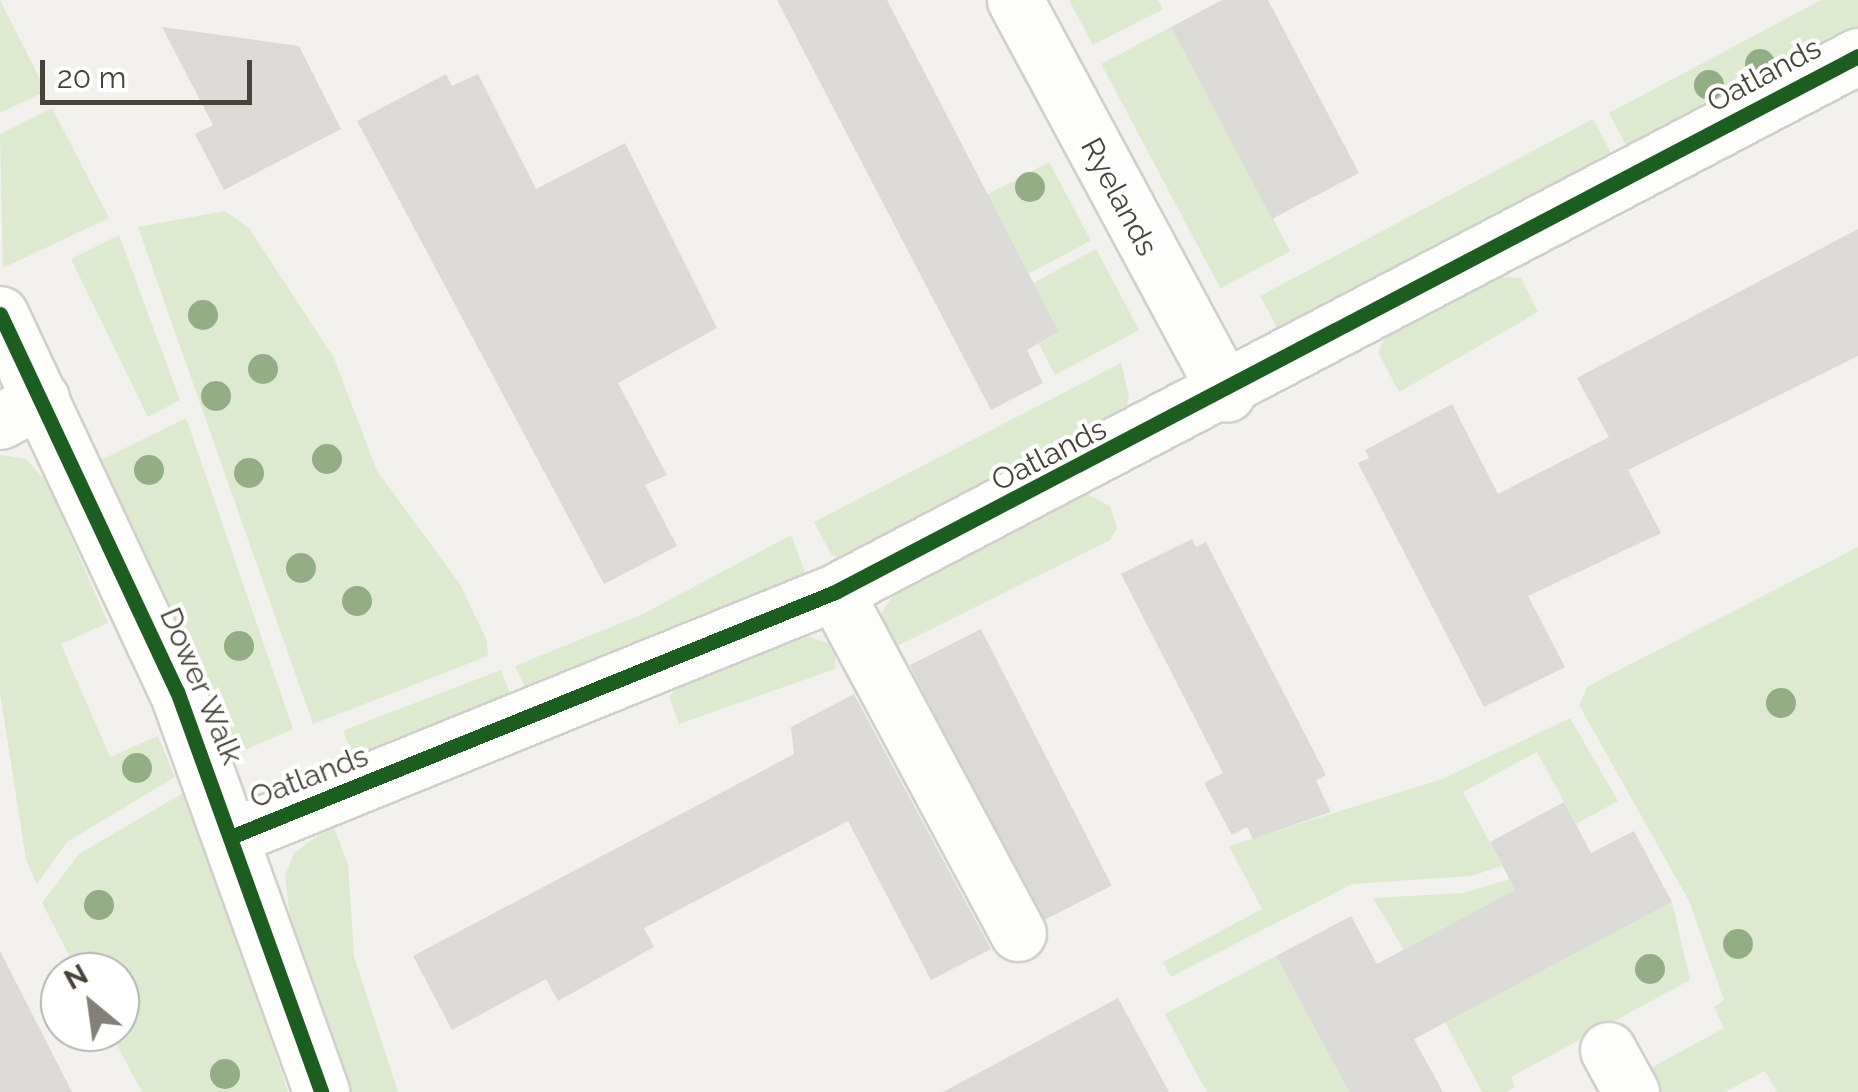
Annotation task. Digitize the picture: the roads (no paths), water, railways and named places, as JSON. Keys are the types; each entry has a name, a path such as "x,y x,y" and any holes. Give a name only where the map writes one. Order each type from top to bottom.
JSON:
{"street":[{"name":"Ryelands","path":"1014,0 1227,393"},
{"name":"Oatlands","path":"233,836 835,592 1227,393 1858,56"},
{"name":"Dower Walk","path":"0,314 21,410 177,691 233,836 321,1092"},
{"path":"835,592 1018,934"}]}
